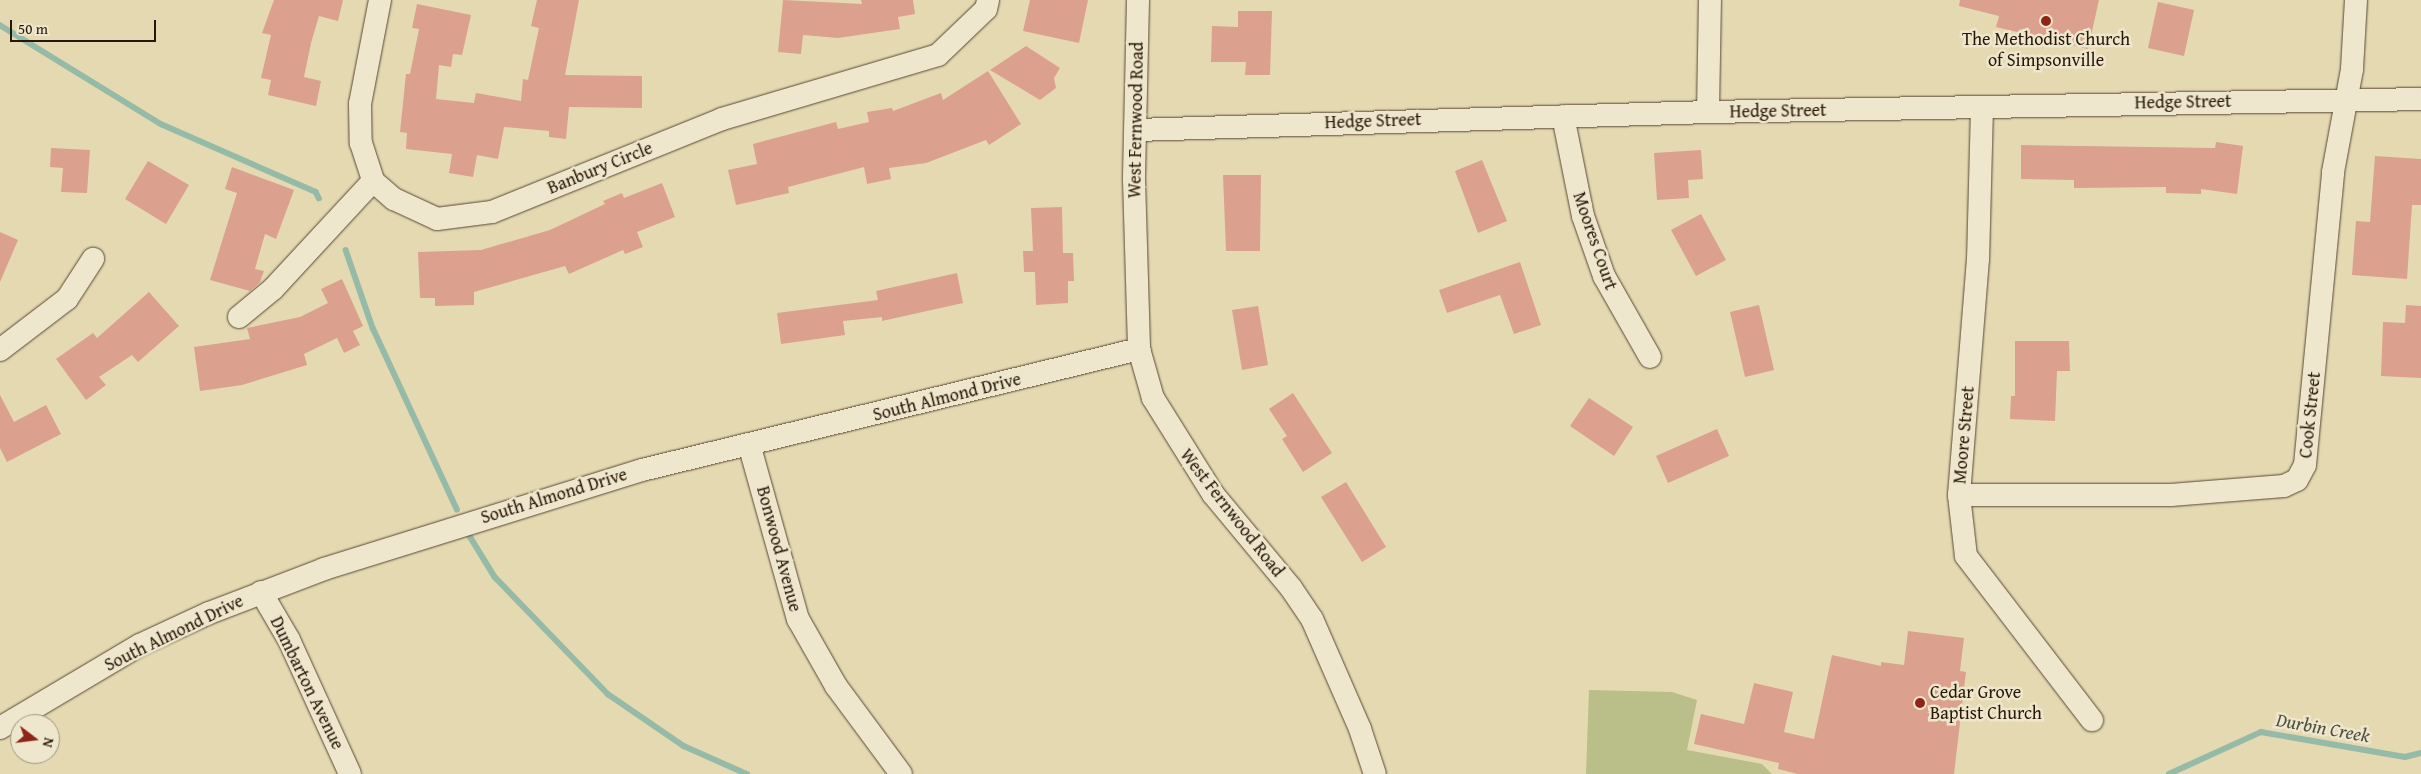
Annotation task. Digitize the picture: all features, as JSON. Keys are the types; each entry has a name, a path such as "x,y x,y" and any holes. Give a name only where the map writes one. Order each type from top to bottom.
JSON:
{"street":[{"path":"239,317 273,290 373,181 361,143 360,104 380,0"},
{"name":"Banbury Circle","path":"373,181 394,199 437,219 492,212 722,119 938,55 986,9 988,0"},
{"name":"West Fernwood Road","path":"1138,0 1136,130 1140,349 1153,398 1179,445 1312,619 1360,729 1375,774"},
{"path":"1708,112 1710,0"},
{"name":"Cook Street","path":"1959,496 2171,495 2284,486 2297,480 2304,465 2333,172 2352,69 2356,0"},
{"name":"Hedge Street","path":"1136,130 1708,112 2421,99"},
{"name":"Moore Street","path":"1982,108 1978,260 1959,496 1966,556 2092,720"},
{"name":"Moores Court","path":"1563,116 1583,216 1604,276 1650,357"},
{"path":"0,350 67,299 93,260"},
{"name":"South Almond Drive","path":"0,728 140,645 261,592 475,520 642,470 1140,349"},
{"name":"Bonwood Avenue","path":"749,444 798,619 836,686 901,774"},
{"name":"Dumbarton Avenue","path":"261,592 289,640 350,774"}],"green space":[{"path":"1589,690 1672,692 1697,700 1687,750 1762,764 1772,774 1586,774"}],"building":[{"path":"274,0 343,0 338,21 319,16 311,43 304,77 321,81 316,106 268,95 271,80 261,78 271,35 262,33"},
{"path":"537,0 579,0 565,75 642,76 642,108 569,107 566,139 549,137 549,131 504,127 498,159 477,155 473,177 449,173 452,154 406,149 407,133 400,132 406,74 410,74 419,29 412,28 417,4 471,15 462,55 453,54 451,67 439,65 436,99 474,103 476,93 521,101 523,79 528,80 539,28 531,26"},
{"path":"783,0 862,4 861,0 913,0 915,14 898,17 900,29 838,38 803,35 801,54 778,52"},
{"path":"1030,0 1088,0 1079,43 1023,31"},
{"name":"The Methodist Church of Simpsonville","path":"1960,0 2099,0 2088,49 1996,27 1999,16 1959,6"},
{"path":"2158,2 2194,10 2184,56 2148,48"},
{"path":"1238,11 1272,11 1270,75 1245,75 1246,62 1211,62 1212,26 1238,27"},
{"path":"1026,46 1060,68 1054,78 1056,88 1040,100 990,70"},
{"path":"988,71 1021,124 989,145 986,140 926,163 889,168 891,179 867,184 864,167 788,187 789,193 736,205 728,170 757,164 753,144 836,122 838,129 869,122 867,112 892,108 893,111 941,93 943,100"},
{"path":"2216,142 2243,146 2237,194 2201,189 2201,194 2166,193 2166,187 2074,188 2074,180 2021,179 2021,145 2215,148"},
{"path":"51,148 90,150 87,193 61,192 63,168 50,167"},
{"path":"1701,150 1703,179 1688,180 1689,198 1657,200 1654,153"},
{"path":"2375,156 2421,159 2421,205 2412,205 2407,279 2352,275 2356,221 2370,222"},
{"path":"1482,160 1507,221 1478,233 1455,171"},
{"path":"148,161 189,185 166,224 125,199"},
{"path":"232,167 294,190 276,239 265,234 255,269 264,271 260,282 250,291 210,280 237,193 225,189"},
{"path":"1223,175 1261,175 1260,251 1226,251"},
{"path":"662,183 675,217 637,232 643,247 625,254 623,250 569,274 565,266 474,292 474,305 435,306 435,298 420,298 418,252 481,250 550,230 605,204 603,201 622,193 624,198"},
{"path":"1062,207 1063,253 1073,253 1074,281 1068,281 1068,303 1036,305 1035,272 1024,272 1023,251 1033,251 1031,208"},
{"path":"1701,214 1726,260 1696,276 1671,230"},
{"path":"0,232 18,240 0,282"},
{"path":"1520,262 1541,325 1514,334 1500,295 1447,313 1439,290"},
{"path":"957,273 963,303 882,321 882,317 843,321 845,335 781,344 777,313 878,300 876,291"},
{"path":"342,279 363,326 353,331 360,345 344,353 337,338 304,354 307,365 242,385 200,391 194,347 250,339 247,328 300,317 328,303 321,289"},
{"path":"149,292 179,326 138,362 132,355 99,377 106,385 86,400 56,359 93,333 97,338"},
{"path":"1759,305 1774,370 1745,377 1730,312"},
{"path":"2406,305 2421,306 2421,378 2381,376 2383,322 2405,323"},
{"path":"1258,306 1268,365 1242,370 1232,310"},
{"path":"2015,341 2069,341 2070,371 2057,371 2055,421 2010,419 2011,396 2015,396"},
{"path":"1293,393 1332,453 1303,472 1282,439 1287,436 1269,409"},
{"path":"0,395 14,422 46,405 61,434 7,462 0,448"},
{"path":"1589,398 1633,427 1614,456 1570,426"},
{"path":"1717,429 1729,456 1668,483 1656,456"},
{"path":"1346,482 1386,547 1362,562 1321,497"},
{"name":"Cedar Grove Baptist Church","path":"1908,631 1964,638 1960,671 1966,672 1954,774 1798,774 1778,769 1779,763 1694,744 1701,714 1744,724 1754,683 1793,692 1784,732 1814,739 1832,655 1881,666 1881,662 1904,665"}],"waterway":[{"path":"0,25 161,124 316,192 319,198"},
{"path":"346,250 373,328 457,509"},
{"path":"468,533 495,577 608,694 684,746 747,774"},
{"name":"Durbin Creek","path":"2169,774 2261,732 2405,757 2421,753"}],"place":[{"name":"The Methodist Church of Simpsonville","path":"2046,21"},
{"name":"Cedar Grove Baptist Church","path":"1920,703"}]}
